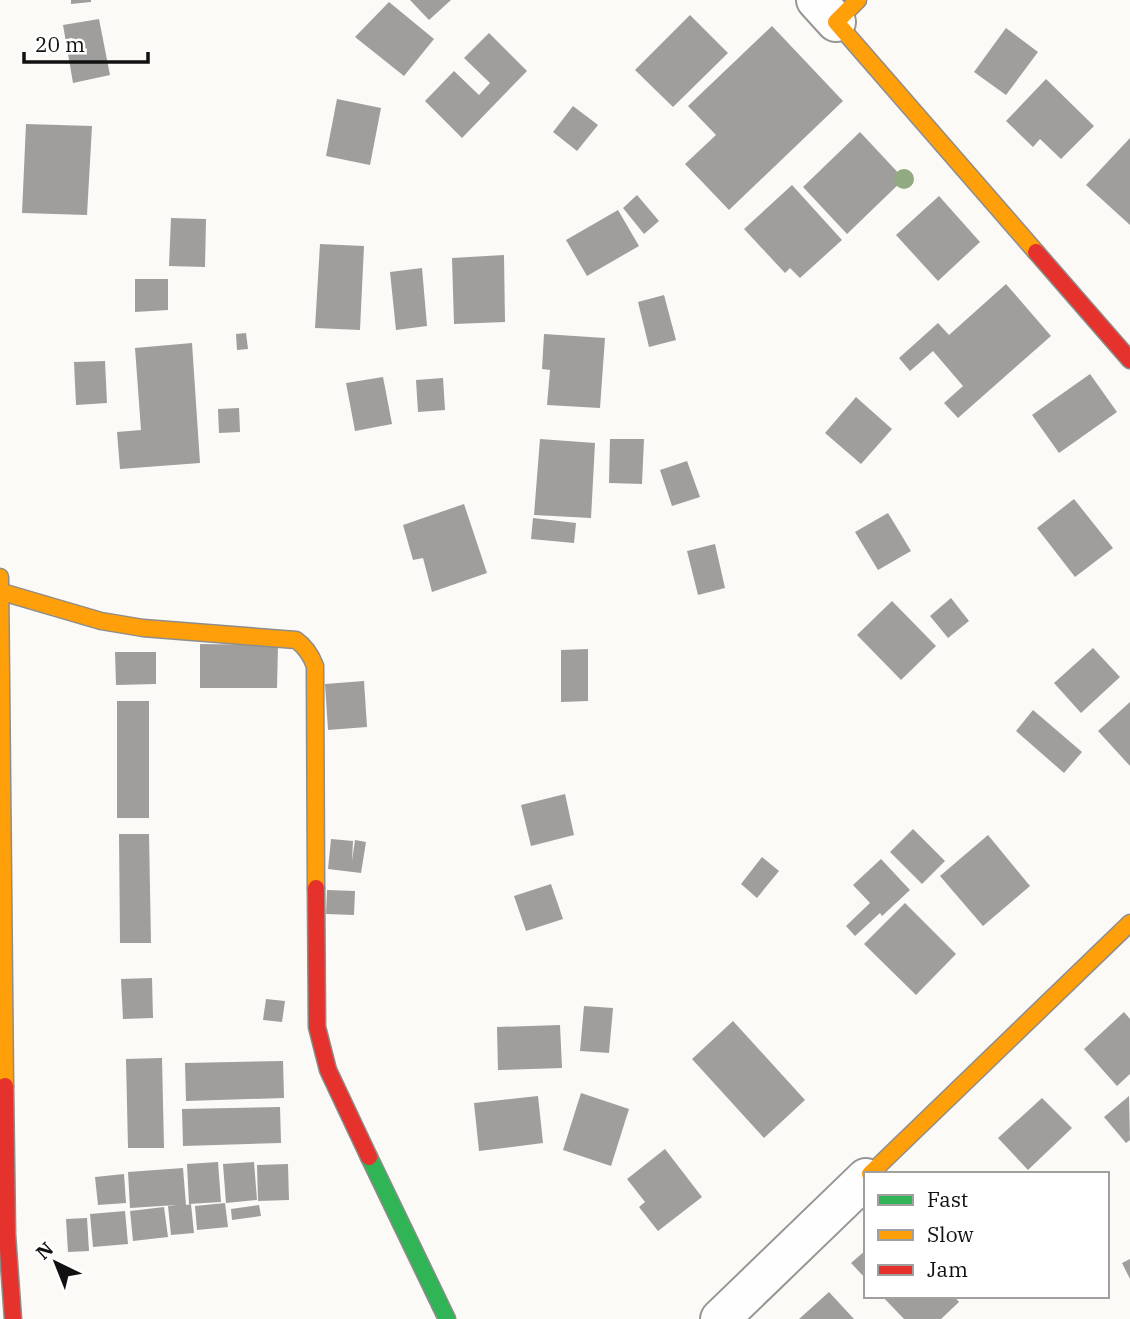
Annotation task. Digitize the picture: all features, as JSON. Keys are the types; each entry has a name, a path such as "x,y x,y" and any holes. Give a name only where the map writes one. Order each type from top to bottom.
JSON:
{"street":[{"path":"837,7 1126,348"},
{"path":"13,1319 4,1236 1,585 102,621 143,628 296,640 312,655 315,666 317,1027 328,1070 447,1319"},
{"path":"872,1172 1130,923"},
{"path":"720,1319 864,1180"}],"building":[{"path":"71,0 91,0 91,2 71,4"},
{"path":"410,0 451,0 429,20"},
{"path":"389,2 434,39 404,76 355,37"},
{"path":"690,15 728,53 673,107 635,70"},
{"path":"99,19 110,75 73,83 63,25"},
{"path":"772,26 843,101 729,210 685,164 716,135 688,106"},
{"path":"1006,28 1038,52 1006,95 974,72"},
{"path":"489,33 527,71 462,138 425,101 454,71 479,95 490,83 464,58"},
{"path":"1046,79 1094,126 1061,159 1040,139 1033,147 1006,121"},
{"path":"337,99 381,108 370,165 326,156"},
{"path":"573,106 598,125 577,151 553,132"},
{"path":"26,124 92,126 87,215 22,213"},
{"path":"860,132 904,179 847,234 803,187"},
{"path":"1130,138 1130,225 1086,185"},
{"path":"792,185 842,240 800,278 790,268 785,273 744,229"},
{"path":"637,195 659,221 644,234 623,208"},
{"path":"939,196 980,242 938,281 896,235"},
{"path":"618,210 639,246 587,276 566,240"},
{"path":"171,218 206,219 205,267 169,266"},
{"path":"320,244 364,246 360,330 315,328"},
{"path":"504,255 505,322 454,324 452,258"},
{"path":"422,268 427,326 396,330 390,272"},
{"path":"135,279 168,279 168,310 135,312"},
{"path":"1006,284 1051,336 958,418 944,403 963,386 933,351 910,371 899,358 938,323 949,335"},
{"path":"664,295 676,340 649,347 638,302"},
{"path":"246,333 248,349 237,350 236,334"},
{"path":"544,334 605,338 600,408 547,405 550,370 542,369"},
{"path":"192,343 200,463 120,469 117,432 141,430 135,348"},
{"path":"105,361 107,403 76,405 74,362"},
{"path":"1090,374 1117,412 1059,453 1032,415"},
{"path":"383,377 392,424 355,431 346,383"},
{"path":"443,378 445,410 418,412 416,380"},
{"path":"856,397 892,429 861,464 825,433"},
{"path":"239,408 240,432 219,433 218,409"},
{"path":"540,439 595,443 591,518 534,515"},
{"path":"610,439 644,439 642,484 609,483"},
{"path":"687,461 700,497 672,506 660,470"},
{"path":"1074,499 1113,548 1075,577 1037,528"},
{"path":"464,504 487,573 432,592 423,558 413,560 403,525"},
{"path":"888,513 911,551 878,570 855,532"},
{"path":"533,518 576,523 574,543 531,539"},
{"path":"715,544 725,588 698,595 687,551"},
{"path":"951,598 969,621 948,638 930,616"},
{"path":"892,601 936,646 901,680 857,635"},
{"path":"200,644 278,645 277,688 200,688"},
{"path":"1093,648 1120,677 1081,713 1054,683"},
{"path":"588,649 588,701 561,702 561,650"},
{"path":"115,652 156,652 156,684 116,685"},
{"path":"364,681 367,727 328,730 325,684"},
{"path":"117,701 149,701 149,818 117,818"},
{"path":"1130,702 1130,766 1098,731"},
{"path":"1033,710 1082,752 1064,773 1016,731"},
{"path":"565,794 574,835 531,846 521,805"},
{"path":"913,829 945,861 922,884 890,852"},
{"path":"119,834 149,834 151,943 120,943"},
{"path":"988,835 1030,886 983,926 940,876"},
{"path":"331,839 353,841 352,861 355,840 366,842 361,873 328,869"},
{"path":"762,857 779,871 757,898 741,884"},
{"path":"881,859 910,890 855,936 846,926 870,903 853,885"},
{"path":"551,884 563,919 526,931 514,896"},
{"path":"327,890 355,891 354,915 326,914"},
{"path":"905,903 956,954 916,995 864,944"},
{"path":"152,978 153,1018 123,1019 121,979"},
{"path":"266,999 285,1001 282,1022 263,1020"},
{"path":"584,1006 613,1008 609,1053 580,1051"},
{"path":"1124,1012 1130,1019 1130,1074 1117,1086 1084,1049"},
{"path":"733,1021 805,1100 764,1138 692,1059"},
{"path":"560,1025 562,1068 498,1070 497,1027"},
{"path":"162,1058 164,1148 128,1148 126,1059"},
{"path":"283,1061 284,1098 186,1101 185,1063"},
{"path":"581,1093 629,1109 611,1166 563,1150"},
{"path":"538,1096 543,1143 479,1151 474,1103"},
{"path":"1129,1096 1130,1140 1126,1143 1104,1117"},
{"path":"1042,1098 1072,1128 1028,1170 998,1138"},
{"path":"280,1107 281,1143 183,1146 182,1109"},
{"path":"665,1149 702,1197 658,1231 639,1207 645,1202 627,1179"},
{"path":"218,1162 221,1202 189,1204 187,1164"},
{"path":"254,1162 257,1200 226,1203 223,1164"},
{"path":"288,1164 289,1200 258,1201 257,1165"},
{"path":"183,1168 186,1205 191,1204 194,1233 171,1235 168,1206 176,1205 130,1208 128,1172"},
{"path":"124,1174 126,1203 98,1205 95,1177"},
{"path":"225,1203 228,1227 197,1230 195,1206"},
{"path":"259,1205 261,1216 232,1220 231,1209"},
{"path":"164,1207 168,1237 133,1241 130,1211"},
{"path":"125,1211 128,1244 93,1247 90,1214"},
{"path":"87,1218 89,1251 68,1252 66,1219"},
{"path":"864,1252 864,1277 851,1263"},
{"path":"1130,1259 1130,1279 1122,1263"},
{"path":"829,1292 854,1319 799,1319"},
{"path":"884,1298 956,1298 959,1302 941,1319 904,1319"}],"traffic: fast":[{"path":"369,1157 447,1319"}],"traffic: slow":[{"path":"858,0 836,22 1036,252"},
{"path":"0,577 5,1086"},
{"path":"2,592 101,621 143,628 296,640 303,645 315,666 316,888"},
{"path":"872,1172 1130,923"}],"traffic: jam":[{"path":"1036,252 1130,360"},
{"path":"316,888 317,1027 328,1070 369,1157"},
{"path":"5,1086 7,1235 13,1319"}]}
